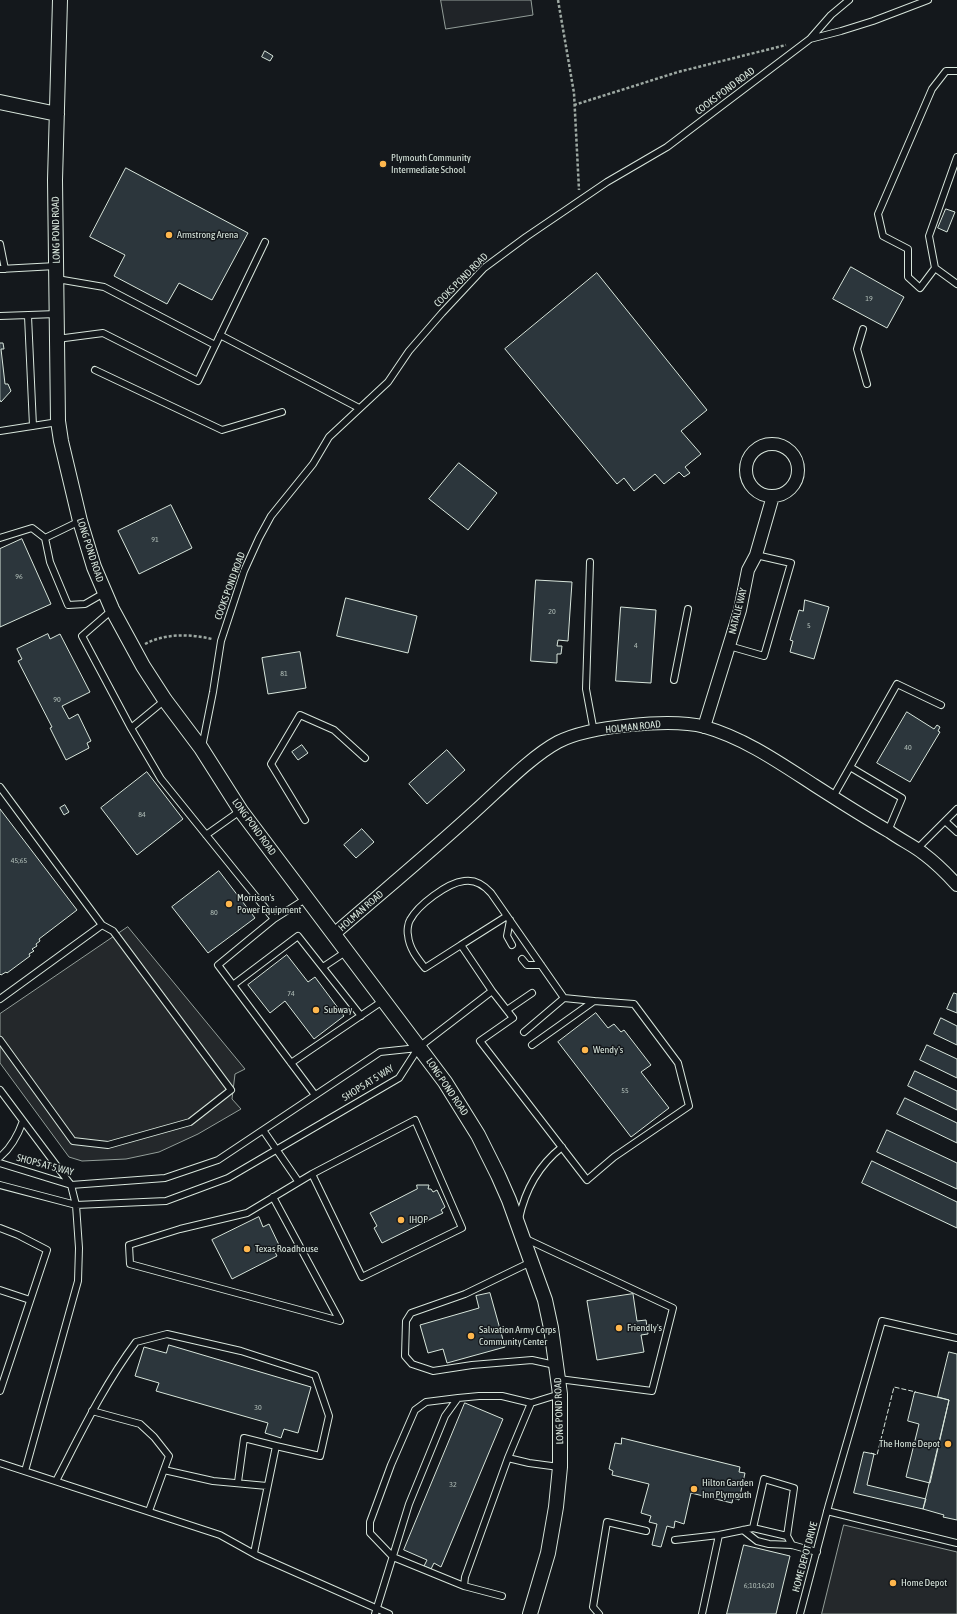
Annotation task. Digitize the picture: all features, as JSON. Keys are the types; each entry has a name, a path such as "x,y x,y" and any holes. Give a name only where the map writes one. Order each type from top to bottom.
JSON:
{"street":[{"name":"LONG POND ROAD","path":"60,0 56,180 58,422 80,521 94,567 112,610 165,700 201,748 241,811 445,1082 478,1135 498,1175 532,1262 545,1300 550,1321 559,1379 560,1467 551,1538 530,1614"},
{"path":"0,102 57,114"},
{"path":"772,444 784,447 793,454 796,459 798,471 792,486 783,493 773,496 767,496 756,491 748,482 745,470 751,454 760,446 772,444"},
{"name":"NATALIE WAY","path":"704,727 740,610 748,570 756,554 773,496"},
{"name":"HOLMAN ROAD","path":"334,934 454,831 529,763 559,742 572,736 623,726 656,723 679,723 704,727 722,733 756,750 917,849 957,885"}],"lane":[{"path":"810,39 831,15 849,0"},
{"name":"COOKS POND ROAD","path":"201,748 213,692 221,641 244,571 271,516 313,464 329,437 388,382 410,351 442,313 484,268 607,182 667,146 810,39 847,29 928,0"},
{"path":"935,268 920,288 908,277 908,249 883,236 878,214 932,89 946,71 957,70"},
{"path":"957,157 929,236 935,268 957,284"},
{"path":"57,339 103,333 198,381 265,242"},
{"path":"0,244 2,269 57,273 104,287 215,345"},
{"path":"0,316 57,314"},
{"path":"28,316 33,426"},
{"path":"863,329 857,349 866,384"},
{"path":"220,335 359,408"},
{"path":"95,370 222,430 282,412"},
{"path":"0,430 58,422"},
{"path":"45,538 80,521"},
{"path":"0,538 32,528 45,538 50,562 68,605 85,604 104,593"},
{"path":"729,646 764,656 791,563 756,554"},
{"path":"590,562 586,689 594,732"},
{"path":"674,680 688,609"},
{"path":"112,610 82,636 131,728 161,779 274,919"},
{"path":"833,797 897,684 941,705"},
{"path":"131,728 165,700"},
{"path":"305,820 270,764 300,715 334,730 365,758"},
{"path":"850,767 902,798 888,831"},
{"path":"0,787 102,925 113,931 231,1090 190,1122 108,1145 73,1141 0,1040"},
{"path":"917,849 957,809"},
{"path":"206,835 241,811"},
{"path":"946,821 957,832"},
{"path":"509,918 424,968 413,953 408,935 409,921 419,908 452,884 465,880 483,885 491,893 509,918 564,998"},
{"path":"307,898 274,919 218,965 315,1095"},
{"path":"509,918 507,936 512,945"},
{"path":"0,999 102,925"},
{"path":"233,985 298,936 361,1016"},
{"path":"461,945 492,991 513,1018 480,1041 587,1180 614,1157 689,1106 678,1063 634,1004 564,998 524,1032"},
{"path":"323,967 347,951"},
{"path":"522,959 527,965 541,965"},
{"path":"420,1048 492,991"},
{"path":"507,1010 532,993"},
{"path":"291,1063 384,1000"},
{"path":"532,1045 594,1001"},
{"name":"SHOPS AT 5 WAY","path":"0,1163 71,1184 164,1178 218,1160 380,1052 420,1048"},
{"name":"SHOPS AT 5 WAY","path":"0,1185 76,1204 166,1201 228,1178 399,1078 420,1048"},
{"path":"0,1090 71,1184 76,1204 79,1248 78,1281 25,1471"},
{"path":"273,1197 340,1321 130,1264 129,1245 180,1229 247,1213 298,1181 415,1120 462,1228 362,1277 312,1174"},
{"path":"0,1156 8,1150 18,1136 23,1121"},
{"path":"263,1130 298,1181"},
{"path":"559,1379 652,1391 673,1308 520,1231 528,1187 548,1157 562,1147"},
{"path":"0,1228 18,1235 47,1250 0,1391"},
{"path":"532,1262 465,1294 410,1313 406,1321 405,1356 412,1364 433,1371 472,1365 532,1360 557,1365"},
{"path":"0,1290 30,1300"},
{"name":"HOME DEPOT DRIVE","path":"800,1614 827,1511 882,1321 957,1338"},
{"path":"56,1481 92,1411 117,1367 136,1342 167,1334 241,1351 315,1375 329,1416 320,1456 244,1438 238,1482"},
{"path":"502,1596 464,1586 393,1557 370,1533 370,1522 391,1465 415,1410 426,1402 479,1396 502,1396 531,1403 560,1394"},
{"path":"376,1611 409,1504 445,1416 458,1398"},
{"path":"464,1586 465,1577 508,1458 531,1403"},
{"path":"92,1411 140,1424 154,1436 169,1456 149,1511"},
{"path":"254,1553 276,1446"},
{"path":"508,1458 529,1463 560,1467"},
{"path":"0,1463 220,1535 254,1553 376,1611 389,1614"},
{"path":"164,1470 213,1481 238,1482 267,1486"},
{"path":"753,1528 764,1479 794,1488 787,1536 792,1546"},
{"path":"827,1511 957,1543"},
{"path":"599,1614 593,1607 607,1522 646,1531"},
{"path":"675,1540 719,1535 753,1528 787,1536"},
{"path":"743,1530 757,1541 769,1544 792,1546 817,1552"},
{"path":"702,1614 719,1535"}],"path":[{"path":"558,0 574,92 580,200"},
{"path":"574,105 678,72 788,44"},
{"path":"134,649 148,642 172,635 196,635 221,641"}],"shaded area":[{"path":"441,0 531,0 533,15 446,29"},
{"path":"128,927 245,1069 235,1074 232,1099 241,1109 198,1134 159,1152 126,1159 82,1161 69,1157 0,1063 0,1014"},
{"name":"Home Depot","path":"844,1525 957,1552 957,1614 822,1614"}],"building":[{"path":"265,51 273,56 270,61 262,57"},
{"name":"Armstrong Arena","path":"126,168 248,233 212,300 179,283 167,304 114,276 125,255 90,237"},
{"path":"946,209 955,212 947,232 938,228"},
{"path":"851,267 904,297 887,328 833,299"},
{"path":"597,273 707,410 681,431 701,454 685,467 690,473 684,477 679,472 664,484 655,474 634,491 624,478 617,484 505,349"},
{"path":"0,343 3,343 4,349 1,349 5,384 8,384 11,391 1,402 0,400"},
{"path":"459,463 497,493 468,530 429,499"},
{"path":"171,505 192,548 139,574 118,531"},
{"path":"22,539 51,604 0,627 0,549"},
{"path":"536,580 572,582 568,641 558,640 557,646 562,646 561,654 557,654 557,663 531,661"},
{"path":"346,598 417,616 408,653 337,636"},
{"path":"805,600 829,607 814,659 790,652 793,641 790,640 799,610 803,611"},
{"path":"621,607 656,610 651,683 616,681"},
{"path":"48,634 50,639 60,634 90,692 62,706 69,719 78,714 91,741 87,743 89,748 66,760 50,728 52,727 18,661 22,659 17,649"},
{"path":"300,652 306,688 268,694 262,658"},
{"path":"907,712 934,729 937,725 940,727 938,731 940,732 910,782 877,763"},
{"path":"302,745 308,753 298,760 292,752"},
{"path":"447,750 465,770 427,804 409,784"},
{"path":"147,772 183,819 137,855 101,808"},
{"path":"65,805 69,812 64,815 60,808"},
{"path":"0,809 77,910 39,939 40,941 36,944 37,946 32,949 34,951 29,954 30,956 7,973 6,972 1,975 0,974"},
{"path":"362,829 374,842 356,858 344,845"},
{"path":"219,871 255,918 208,953 172,907"},
{"path":"287,955 308,982 315,977 344,1016 314,1039 285,1001 270,1013 248,985"},
{"path":"954,993 957,994 957,1013 947,1009"},
{"path":"596,1013 608,1028 614,1024 621,1032 624,1030 651,1065 641,1072 669,1108 631,1137 558,1042"},
{"path":"941,1018 957,1026 957,1045 934,1034"},
{"path":"927,1045 957,1059 957,1078 920,1060"},
{"path":"915,1071 957,1091 957,1110 908,1086"},
{"path":"905,1098 957,1123 957,1143 897,1114"},
{"path":"887,1130 957,1163 957,1189 877,1152"},
{"path":"872,1161 957,1202 957,1228 862,1183"},
{"name":"IHOP","path":"417,1185 429,1185 428,1189 431,1189 433,1192 437,1190 445,1207 441,1210 443,1213 382,1243 374,1228 377,1226 370,1213 417,1189"},
{"name":"Texas Roadhouse","path":"259,1217 263,1227 269,1224 280,1247 274,1250 277,1256 232,1279 212,1240"},
{"path":"490,1293 505,1347 447,1363 443,1349 428,1353 420,1325 479,1308 476,1296"},
{"name":"Friendly's","path":"633,1294 637,1321 646,1320 648,1334 641,1335 644,1352 597,1360 587,1301"},
{"path":"169,1345 311,1387 298,1433 284,1429 281,1438 265,1433 268,1423 156,1391 159,1383 135,1376 144,1347 166,1353"},
{"name":"The Home Depot","path":"949,1352 957,1354 957,1520 943,1517 944,1515 923,1509 949,1400 938,1397"},
{"path":"915,1392 949,1400 930,1483 906,1477 919,1424 908,1421"},
{"path":"465,1403 503,1419 441,1567 434,1563 431,1569 424,1566 427,1560 404,1550"},
{"name":"Hilton Garden Inn Plymouth","path":"622,1438 740,1467 739,1472 745,1473 739,1500 733,1498 732,1503 691,1493 684,1524 675,1521 674,1528 667,1526 661,1547 652,1545 657,1524 649,1522 651,1516 641,1513 649,1484 612,1475 613,1471 609,1469 615,1443 621,1444"},
{"path":"864,1452 874,1454 867,1485 926,1499 923,1509 854,1493"},
{"path":"744,1545 790,1556 776,1614 727,1614"}],"fence":[{"path":"871,1453 877,1455 894,1387 916,1392"}],"place":[{"name":"Plymouth Community Intermediate School","path":"383,164"},
{"name":"Armstrong Arena","path":"169,235"},
{"name":"Morrison's Power Equipment","path":"229,904"},
{"name":"Subway","path":"316,1010"},
{"name":"Wendy's","path":"585,1050"},
{"name":"IHOP","path":"401,1220"},
{"name":"Texas Roadhouse","path":"247,1249"},
{"name":"Friendly's","path":"619,1328"},
{"name":"Salvation Army Corps Community Center","path":"471,1336"},
{"name":"The Home Depot","path":"948,1444"},
{"name":"Hilton Garden Inn Plymouth","path":"694,1489"},
{"name":"Home Depot","path":"893,1583"}]}
